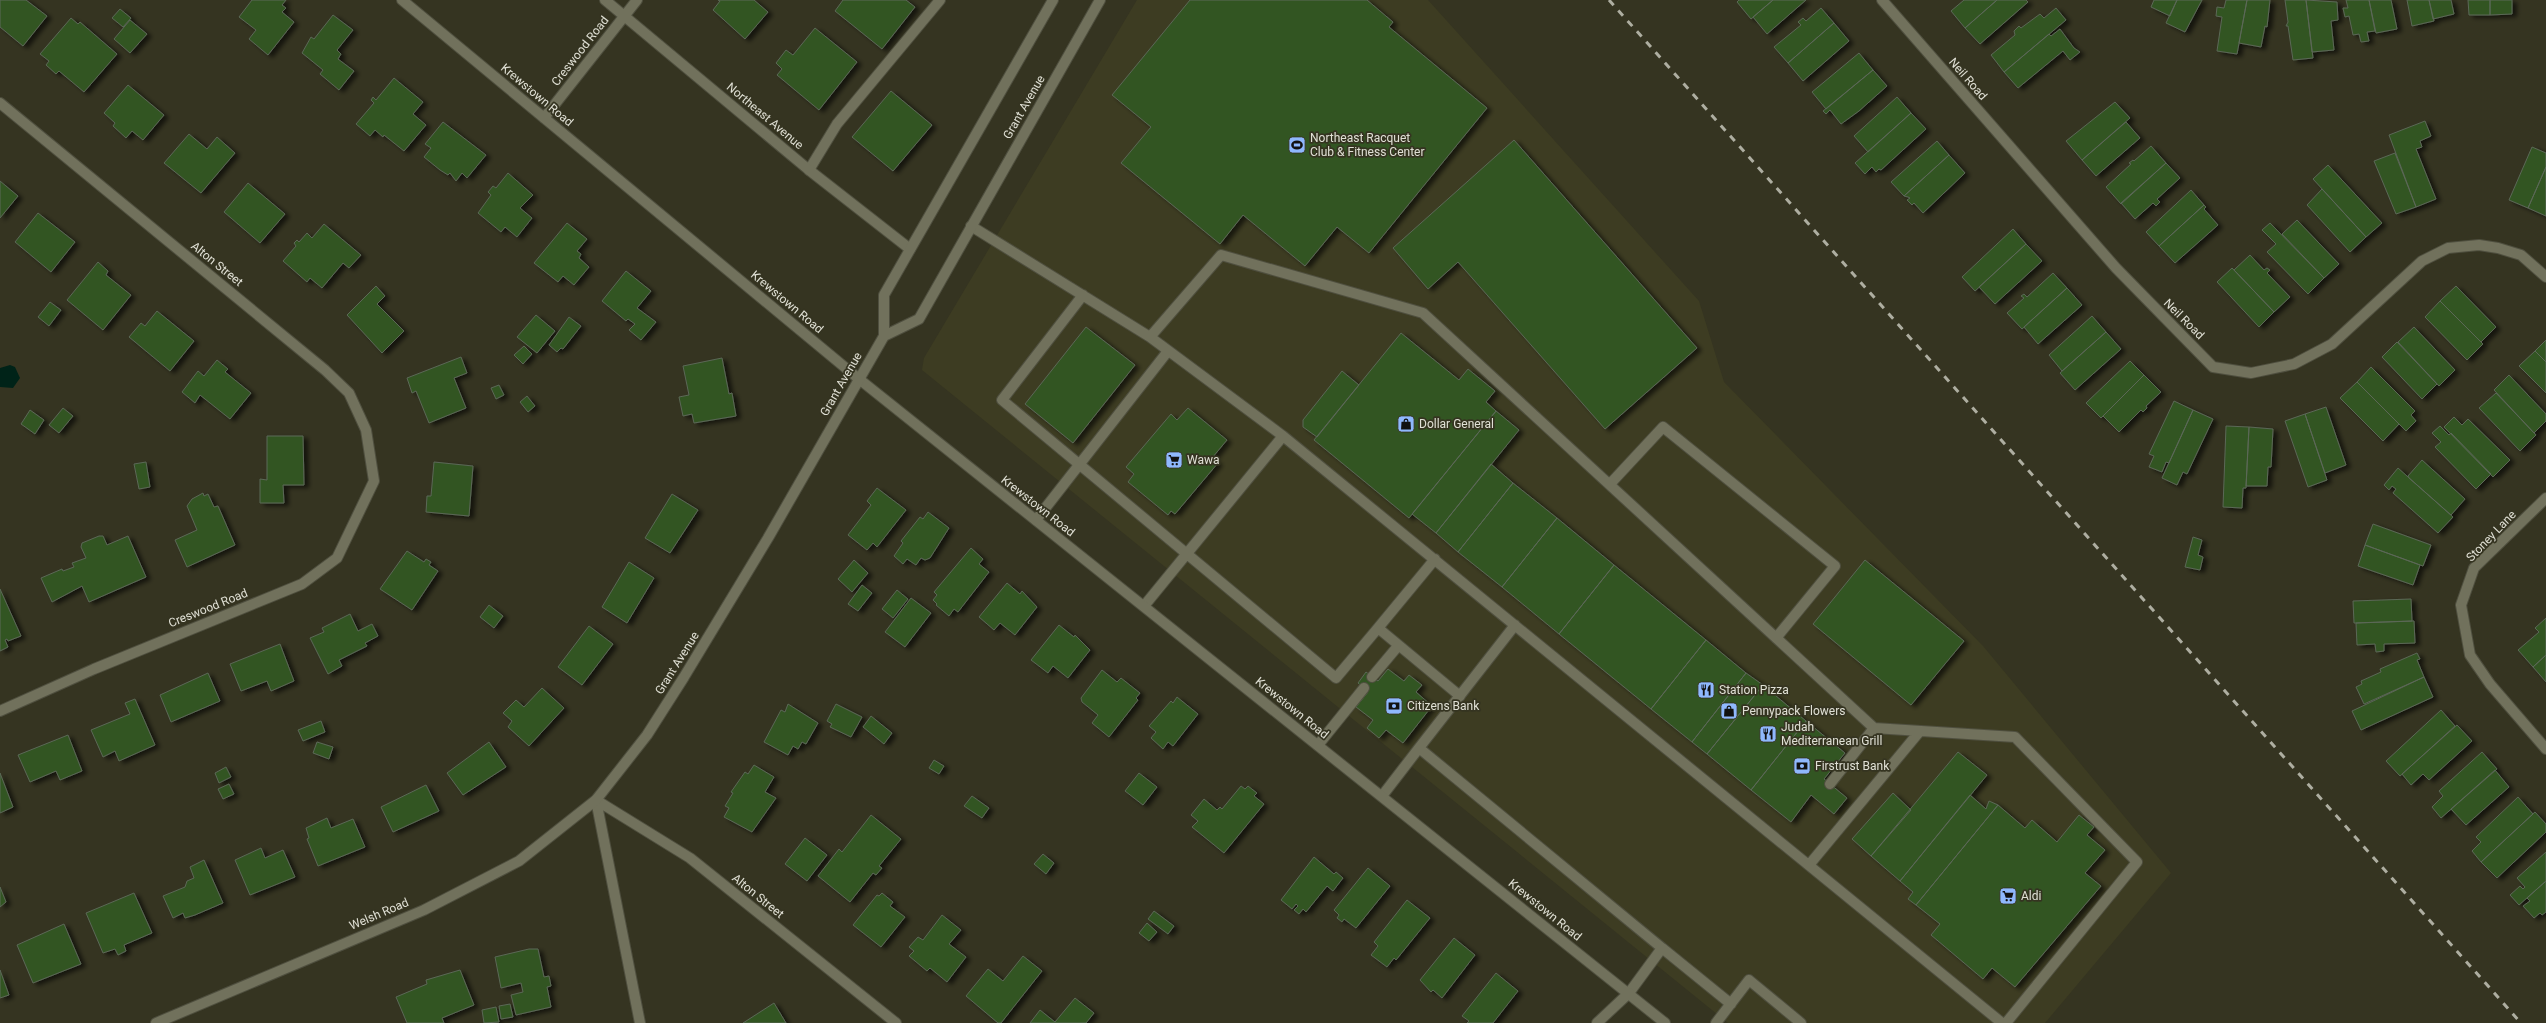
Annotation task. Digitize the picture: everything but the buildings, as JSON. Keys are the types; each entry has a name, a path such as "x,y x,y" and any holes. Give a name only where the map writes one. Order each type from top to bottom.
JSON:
{"street":[{"name":"Krewstown Road","path":"402,0 859,379 1666,1023"},
{"name":"Northeast Avenue","path":"605,0 809,170 910,249"},
{"name":"Creswood Road","path":"544,118 637,0"},
{"path":"809,170 837,124 940,0"},
{"path":"884,336 884,295 1053,0"},
{"name":"Grant Avenue","path":"596,800 647,735 684,677 768,538 884,336 919,319 1100,0"},
{"name":"Neil Road","path":"1882,0 2116,268 2213,368 2251,373 2294,364 2332,344 2422,261 2448,248 2480,245 2498,248 2521,255 2546,277"},
{"name":"Alton Street","path":"0,103 340,384 349,393 366,430 373,474"},
{"path":"971,226 1150,337 1283,436 2002,1023"},
{"path":"1150,337 1221,255 1423,313 1874,728 2015,737 2138,862 2006,1023"},
{"path":"1083,295 1002,400 1080,464 1185,555 1336,678 1435,559"},
{"path":"1036,520 1168,351"},
{"path":"1610,484 1663,427 1835,566 1776,638"},
{"path":"1144,606 1283,436"},
{"name":"Creswood Road","path":"0,711 94,669 302,584 337,558 374,481 373,474"},
{"name":"Stoney Lane","path":"2546,498 2474,568 2461,605 2470,655 2490,684 2546,749"},
{"path":"1382,796 1515,625"},
{"path":"1378,628 1460,696"},
{"path":"1372,677 1398,646"},
{"path":"1318,745 1364,688"},
{"path":"1830,784 1874,728"},
{"path":"1809,865 1920,731"},
{"path":"1420,748 1731,1004"},
{"path":"596,800 640,1023"},
{"name":"Alton Street","path":"596,800 690,858 896,1023"},
{"name":"Welsh Road","path":"156,1023 424,910 518,861 596,800"},
{"path":"1597,1023 1629,993 1662,948"},
{"path":"1716,1023 1749,980 1801,1023"}],"shaded area":[{"path":"1137,0 1428,0 1699,301 1724,382 1983,646 2171,873 2045,1023 1728,1023 922,370 924,358"},
{"path":"10,365 15,367 20,378 13,388 0,387 0,368"}],"railway":[{"path":"1609,0 2521,1023"}],"place":[{"name":"Northeast Racquet Club & Fitness Center","path":"1297,145"},
{"name":"Dollar General","path":"1406,424"},
{"name":"Wawa","path":"1174,460"},
{"name":"Station Pizza","path":"1706,690"},
{"name":"Citizens Bank","path":"1394,706"},
{"name":"Pennypack Flowers","path":"1729,711"},
{"name":"Judah Mediterranean Grill","path":"1768,734"},
{"name":"Firstrust Bank","path":"1802,766"},
{"name":"Aldi","path":"2008,896"}]}
